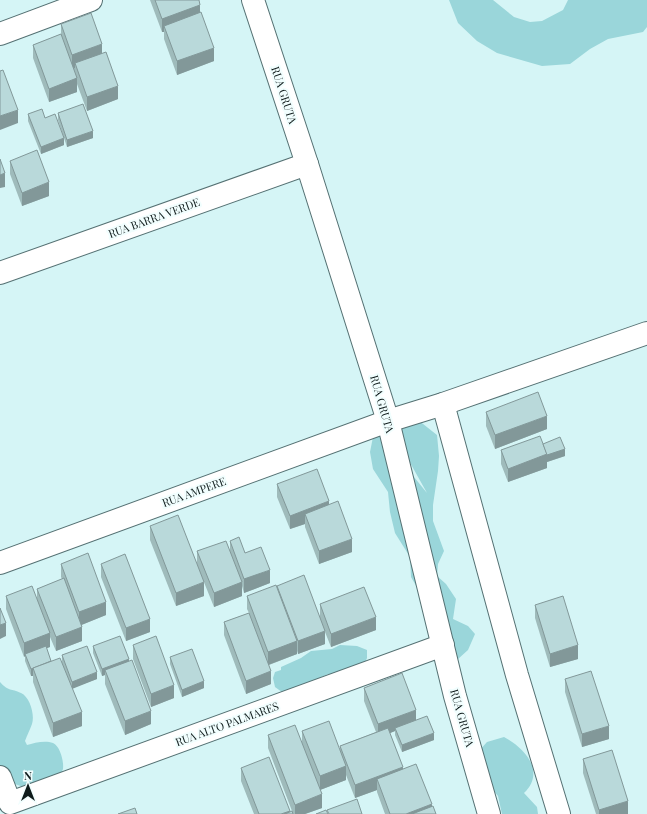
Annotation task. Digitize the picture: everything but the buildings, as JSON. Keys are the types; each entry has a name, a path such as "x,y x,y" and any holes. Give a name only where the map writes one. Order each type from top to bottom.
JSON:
{"street":[{"path":"0,34 91,0"},
{"name":"RUA GRUTA","path":"253,0 307,164 388,421 456,696 490,814"},
{"name":"RUA BARRA VERDE","path":"0,273 307,164"},
{"name":"RUA AMPERE","path":"0,563 388,421 443,404 647,332"},
{"path":"443,404 517,675 559,814"},
{"name":"RUA ALTO PALMARES","path":"0,777 10,803 443,645"}],"shaded area":[{"path":"449,0 493,0 514,17 530,22 542,21 563,10 568,0 647,0 647,27 643,32 608,39 590,49 570,64 542,66 497,53 477,41 458,23"},
{"path":"418,420 437,435 439,456 433,505 433,521 444,551 438,564 437,576 446,584 456,599 453,619 468,626 475,634 468,650 458,659 447,648 422,596 411,577 410,557 395,533 390,512 388,492 373,469 370,452 373,437 379,434 427,493 389,425"},
{"path":"340,645 357,646 367,650 367,658 363,668 342,679 329,674 326,675 286,695 275,687 273,678 275,672 281,670 281,667 301,658 311,651 332,649"},
{"path":"0,682 8,689 24,695 29,702 33,720 25,741 27,745 47,742 53,743 58,747 63,766 59,778 26,788 15,784 0,769"},
{"path":"504,737 519,747 530,761 533,769 533,777 530,785 524,793 537,807 538,814 502,814 498,796 492,789 478,752 487,742"}]}
